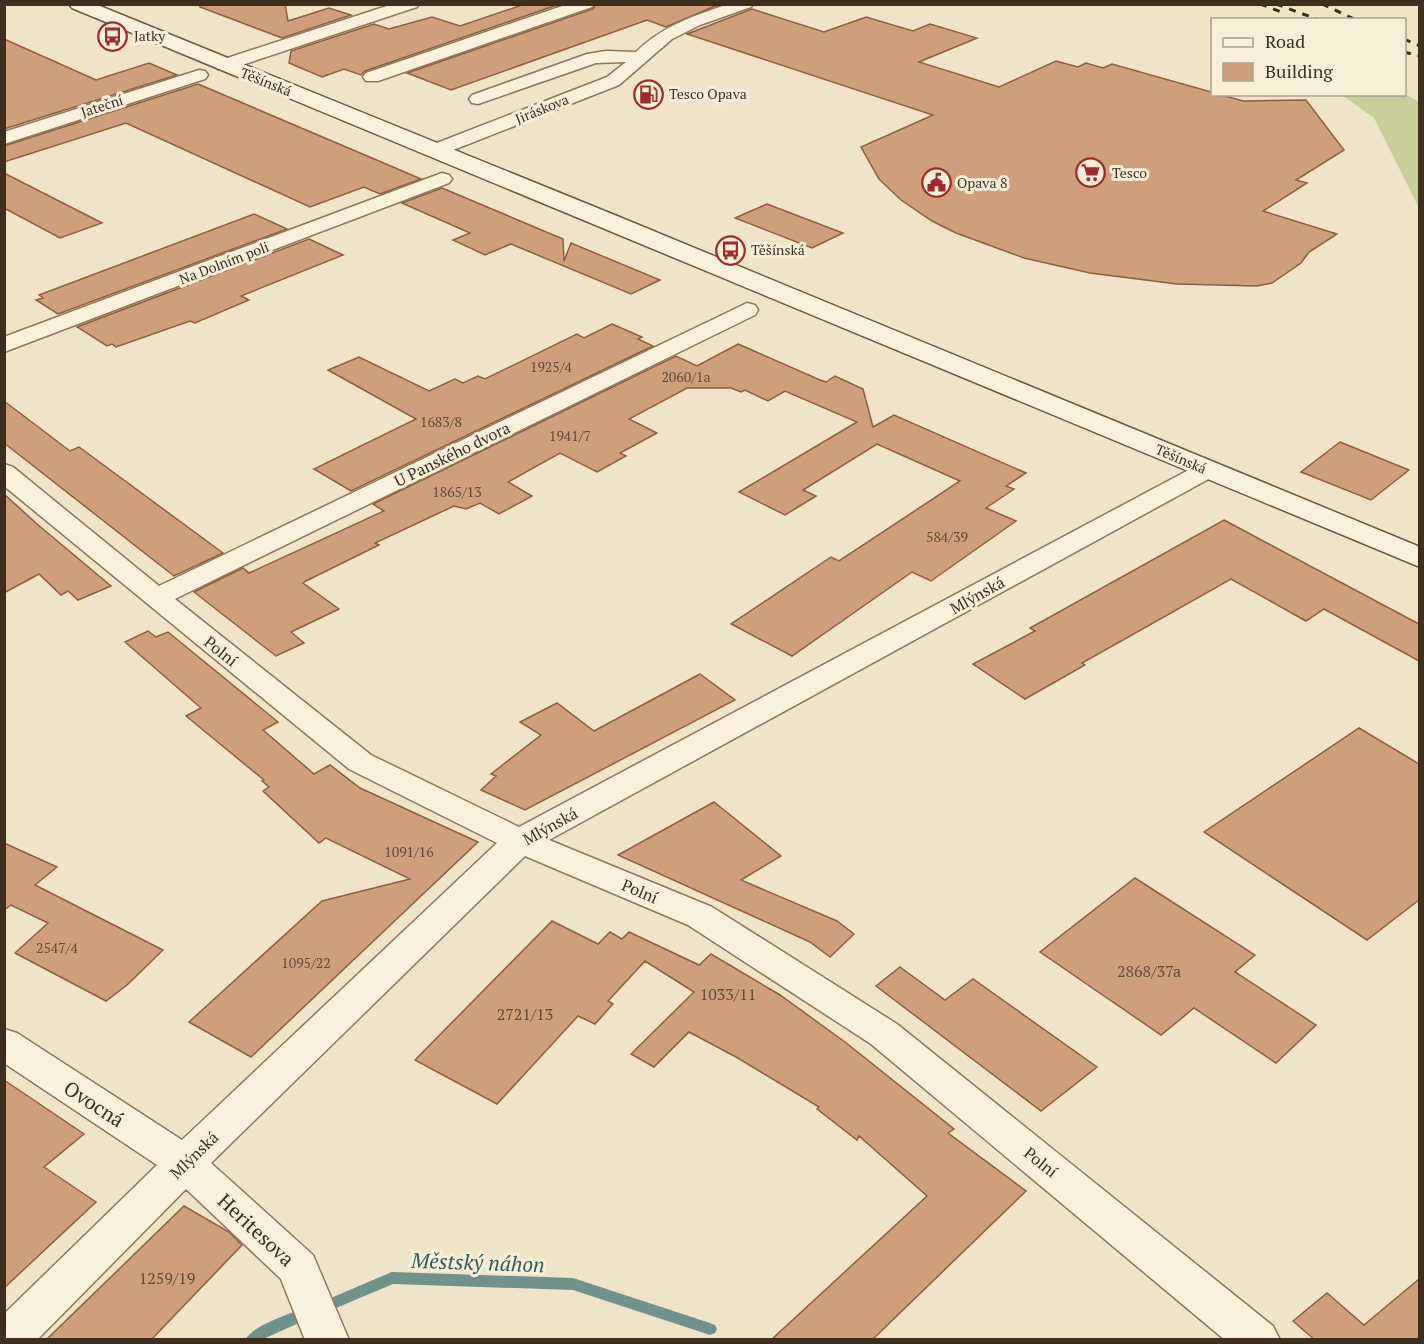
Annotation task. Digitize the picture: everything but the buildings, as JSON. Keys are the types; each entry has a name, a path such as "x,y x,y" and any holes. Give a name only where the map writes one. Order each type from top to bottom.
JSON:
{"street":[{"name":"Těšínská","path":"78,4 1419,558"},
{"path":"224,65 411,4"},
{"path":"372,77 586,4"},
{"name":"Jiráskova","path":"436,150 602,85 632,68 641,57 666,36 687,25 745,4"},
{"name":"Jiráskova","path":"478,99 593,58 641,57"},
{"name":"Jateční","path":"4,138 199,75"},
{"name":"Na Dolním poli","path":"4,345 110,307 442,179"},
{"name":"U Panského dvora","path":"156,598 747,310"},
{"name":"Mlýnská","path":"9,1340 185,1163 520,841 1207,470"},
{"name":"Polní","path":"4,472 360,762 520,841 700,916 884,1034 1258,1340"},
{"name":"Ovocná","path":"4,1042 185,1163"},
{"name":"Heritesova","path":"185,1163 298,1268 327,1340"}],"green space":[{"path":"1406,95 1419,102 1419,208 1374,118 1343,96"}],"waterway":[{"name":"Městský náhon","path":"324,1307 392,1278 573,1284 710,1329"},
{"name":"Městský náhon","path":"251,1340 259,1333 305,1314"}],"railway":[{"path":"1260,4 1284,13"},
{"path":"1276,4 1314,18"},
{"path":"1322,4 1352,18"},
{"path":"1406,40 1420,46"},
{"path":"1406,52 1420,56"}],"place":[{"name":"Jatky","path":"113,36"},
{"name":"Tesco Opava","path":"648,94"},
{"name":"Tesco","path":"1091,173"},
{"name":"Opava 8","path":"936,183"},
{"name":"Těšínská","path":"730,250"}]}
